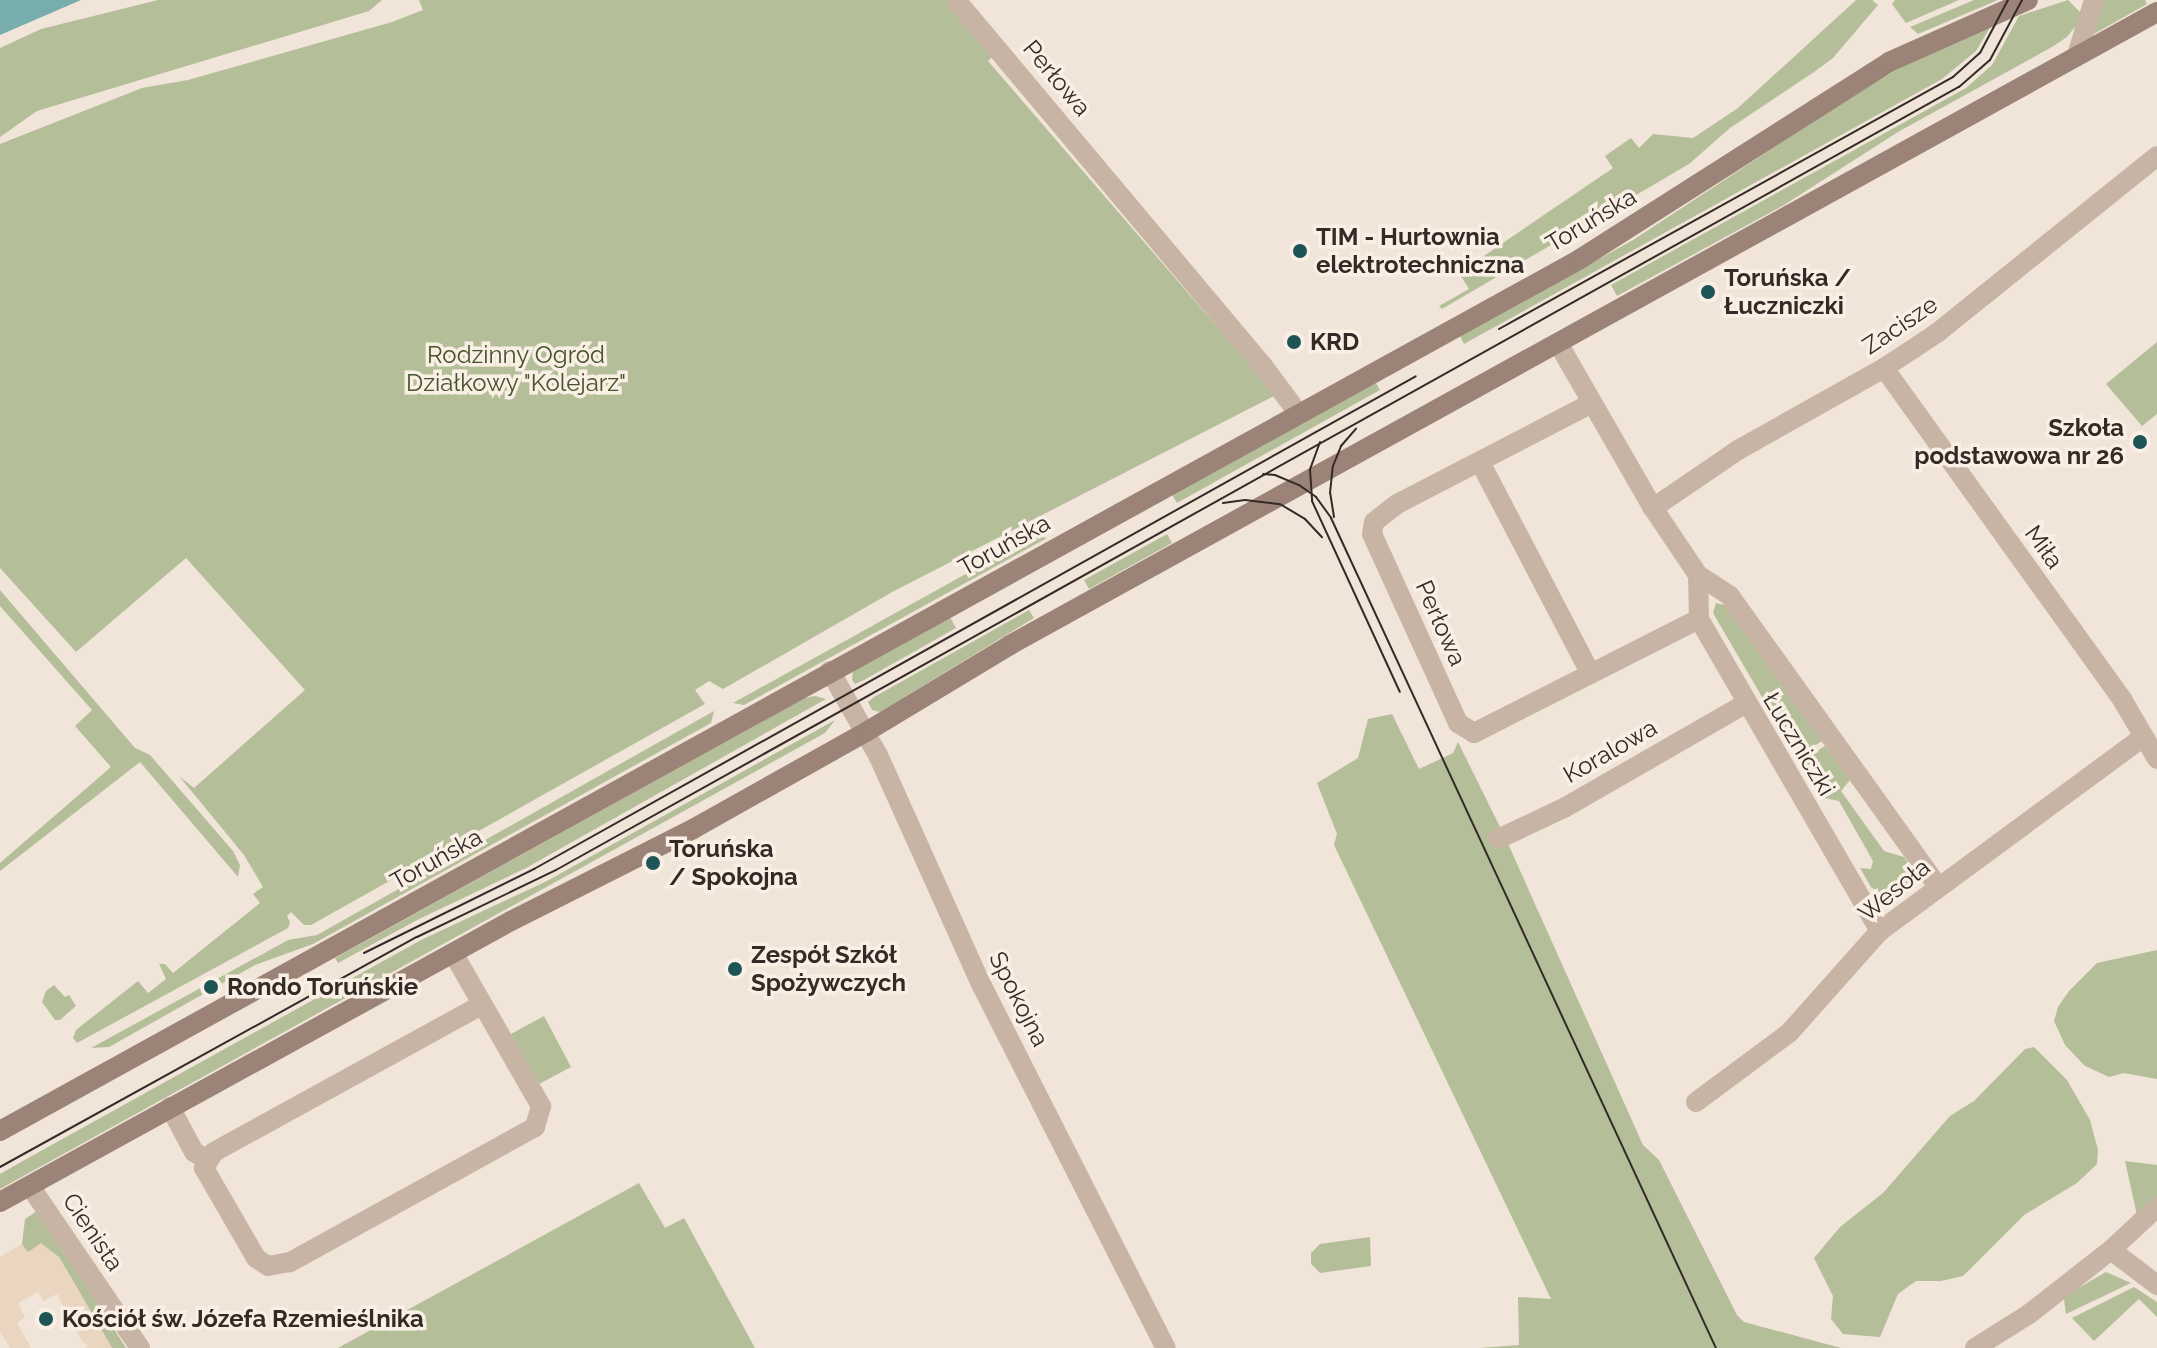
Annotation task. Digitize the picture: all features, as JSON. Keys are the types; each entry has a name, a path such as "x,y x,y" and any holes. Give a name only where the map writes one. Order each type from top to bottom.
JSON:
{"main road":[{"name":"Toruńska","path":"0,1131 1580,259 1889,62 2028,0"},
{"path":"0,1202 453,953 693,829 866,732 1010,645 2157,12"}],"street":[{"name":"Perłowa","path":"956,0 1253,353 1298,413"},
{"path":"2077,55 2094,0"},
{"name":"Zacisze","path":"1653,508 1738,450 1884,368 1949,324 2157,156"},
{"name":"Łuczniczki","path":"1558,343 1590,404 1698,575 1730,596 1938,886"},
{"name":"Miła","path":"1884,368 2123,701 2157,759"},
{"name":"Perłowa","path":"1590,404 1380,514 1374,522 1372,534 1458,723 1474,733 1699,619"},
{"path":"1480,462 1591,674"},
{"name":"Łuczniczki","path":"1698,575 1699,619 1745,704 1880,931"},
{"name":"Spokojna","path":"830,671 866,732 982,986 1166,1348"},
{"name":"Koralowa","path":"1498,839 1564,808 1745,704"},
{"name":"Wesoła","path":"1696,1102 1789,1033 1880,931 2143,737"},
{"path":"453,953 541,1106 535,1127 290,1262 268,1266 256,1258 204,1168 214,1152 481,1005"},
{"path":"170,1107 194,1152 208,1160"},
{"name":"Cienista","path":"30,1186 140,1348"},
{"path":"1975,1348 2029,1314 2111,1250 2157,1207"},
{"path":"2111,1250 2157,1285"}],"green space":[{"path":"158,0 382,0 369,11 37,111 0,137 0,48 41,29"},
{"name":"Rodzinny Ogród Działkowy \"Kolejarz\"","path":"419,0 947,0 994,55 988,61 1276,395 894,591 723,689 709,681 695,690 705,704 311,925 304,925 291,912 287,916 290,922 288,928 77,1043 73,1038 76,1030 138,981 148,993 166,979 159,964 165,964 173,973 260,903 253,894 263,887 244,855 179,776 194,788 305,690 186,558 76,652 0,568 0,144 142,88 188,80 392,22 423,10"},
{"path":"1856,0 1872,0 1878,5 1833,58 1730,128 1689,164 1442,309 1439,306 1469,289 1457,270 1472,259 1475,262 1613,168 1605,156 1631,138 1639,148 1653,134 1693,138 1738,108"},
{"path":"1895,0 1959,0 1906,23 1892,4"},
{"path":"1974,0 1998,0 1918,34 1910,27"},
{"path":"2068,0 2080,12 2078,23 2067,37 2052,47 1898,132 1784,205 1617,296 1611,285 1966,88 1992,65 2019,16"},
{"path":"2103,0 2145,0 2147,4 2094,34"},
{"path":"1991,26 1976,51 1942,79 1464,344 1460,336 1633,240 1857,93 1898,69"},
{"path":"2157,342 2157,414 2142,426 2106,384"},
{"path":"1376,383 1380,390 1177,503 1171,493"},
{"path":"1167,534 1172,543 1089,589 1084,580"},
{"path":"1034,536 1047,538 744,705 733,703"},
{"path":"0,590 135,748 150,755 233,851 240,865 238,877 140,762 0,871 0,863 111,767 75,726 92,710 0,606"},
{"path":"1716,603 1725,605 1822,741 1797,757 1713,613"},
{"path":"1029,610 1034,618 880,712 872,710 868,702 874,697"},
{"path":"950,617 956,628 864,680 855,684 852,680 853,670"},
{"path":"815,696 826,699 526,868 417,920 338,963 335,958 805,698"},
{"path":"714,711 711,723 313,944 255,965 109,1047 91,1048 288,940 317,935"},
{"path":"1392,714 1419,769 1453,753 1458,742 1505,837 1643,1145 1659,1160 1737,1315 1744,1322 1841,1348 1479,1348 1519,1345 1518,1297 1551,1299 1334,845 1337,834 1317,783 1358,758 1368,719"},
{"path":"835,720 825,733 0,1189 0,1174 21,1162 421,940 547,881"},
{"path":"1825,746 1850,780 1841,791 1884,851 1904,857 1913,869 1912,885 1904,896 1887,898 1871,887 1860,868 1871,869 1873,861 1839,801 1820,797 1800,762"},
{"path":"2157,950 2157,1079 2124,1073 2109,1077 2085,1066 2065,1045 2054,1021 2058,1007 2097,963"},
{"path":"54,985 65,997 69,995 76,1006 60,1020 55,1020 42,1002 46,991"},
{"path":"544,1016 571,1067 539,1084 511,1034"},
{"path":"2034,1047 2067,1080 2090,1120 2098,1150 2097,1164 2077,1183 2024,1215 1963,1276 1941,1281 1916,1281 1898,1294 1880,1337 1843,1334 1831,1319 1833,1296 1814,1258 1840,1227 1883,1193 1950,1116 1974,1101 2025,1049"},
{"path":"2125,1161 2157,1165 2157,1197 2137,1215"},
{"path":"639,1183 665,1228 684,1218 755,1348 338,1348"},
{"path":"37,1211 126,1348 112,1348 59,1257 27,1253 22,1244 25,1219"},
{"path":"1370,1237 1371,1266 1320,1273 1311,1264 1311,1253 1320,1244"},
{"path":"2106,1272 2131,1283 2066,1314 2064,1299 2068,1294"},
{"path":"2134,1287 2157,1302 2157,1317 2139,1299 2094,1341 2072,1318"}],"shaded area":[{"path":"41,1243 59,1257 112,1348 85,1348 88,1345 83,1343 75,1328 78,1326 75,1321 72,1322 57,1294 43,1301 38,1292 18,1303 25,1317 17,1323 31,1348 10,1348 0,1331 0,1257 22,1244 28,1252"}],"water":[{"path":"0,0 81,0 0,35"}],"tram line":[{"path":"1499,329 1953,77 1980,53 2008,0"},
{"path":"0,1167 417,937 556,870 1959,87 1990,60 2022,0"},
{"path":"364,953 534,869 1416,376"},
{"path":"1334,517 1330,493 1333,466 1341,446 1356,429"},
{"path":"1320,442 1310,470 1312,501 1400,692"},
{"path":"1263,474 1275,475 1299,485 1316,497 1331,518 1716,1348"},
{"path":"1223,503 1245,500 1280,504 1305,519 1322,537"}],"place":[{"name":"TIM - Hurtownia elektrotechniczna","path":"1300,251"},
{"name":"Toruńska / Łuczniczki","path":"1708,292"},
{"name":"KRD","path":"1294,342"},
{"name":"Szkoła podstawowa nr 26","path":"2140,442"},
{"name":"Toruńska / Spokojna","path":"653,863"},
{"name":"Zespół Szkół Spożywczych","path":"735,969"},
{"name":"Rondo Toruńskie","path":"211,987"},
{"name":"Kościół św. Józefa Rzemieślnika","path":"46,1319"}]}
